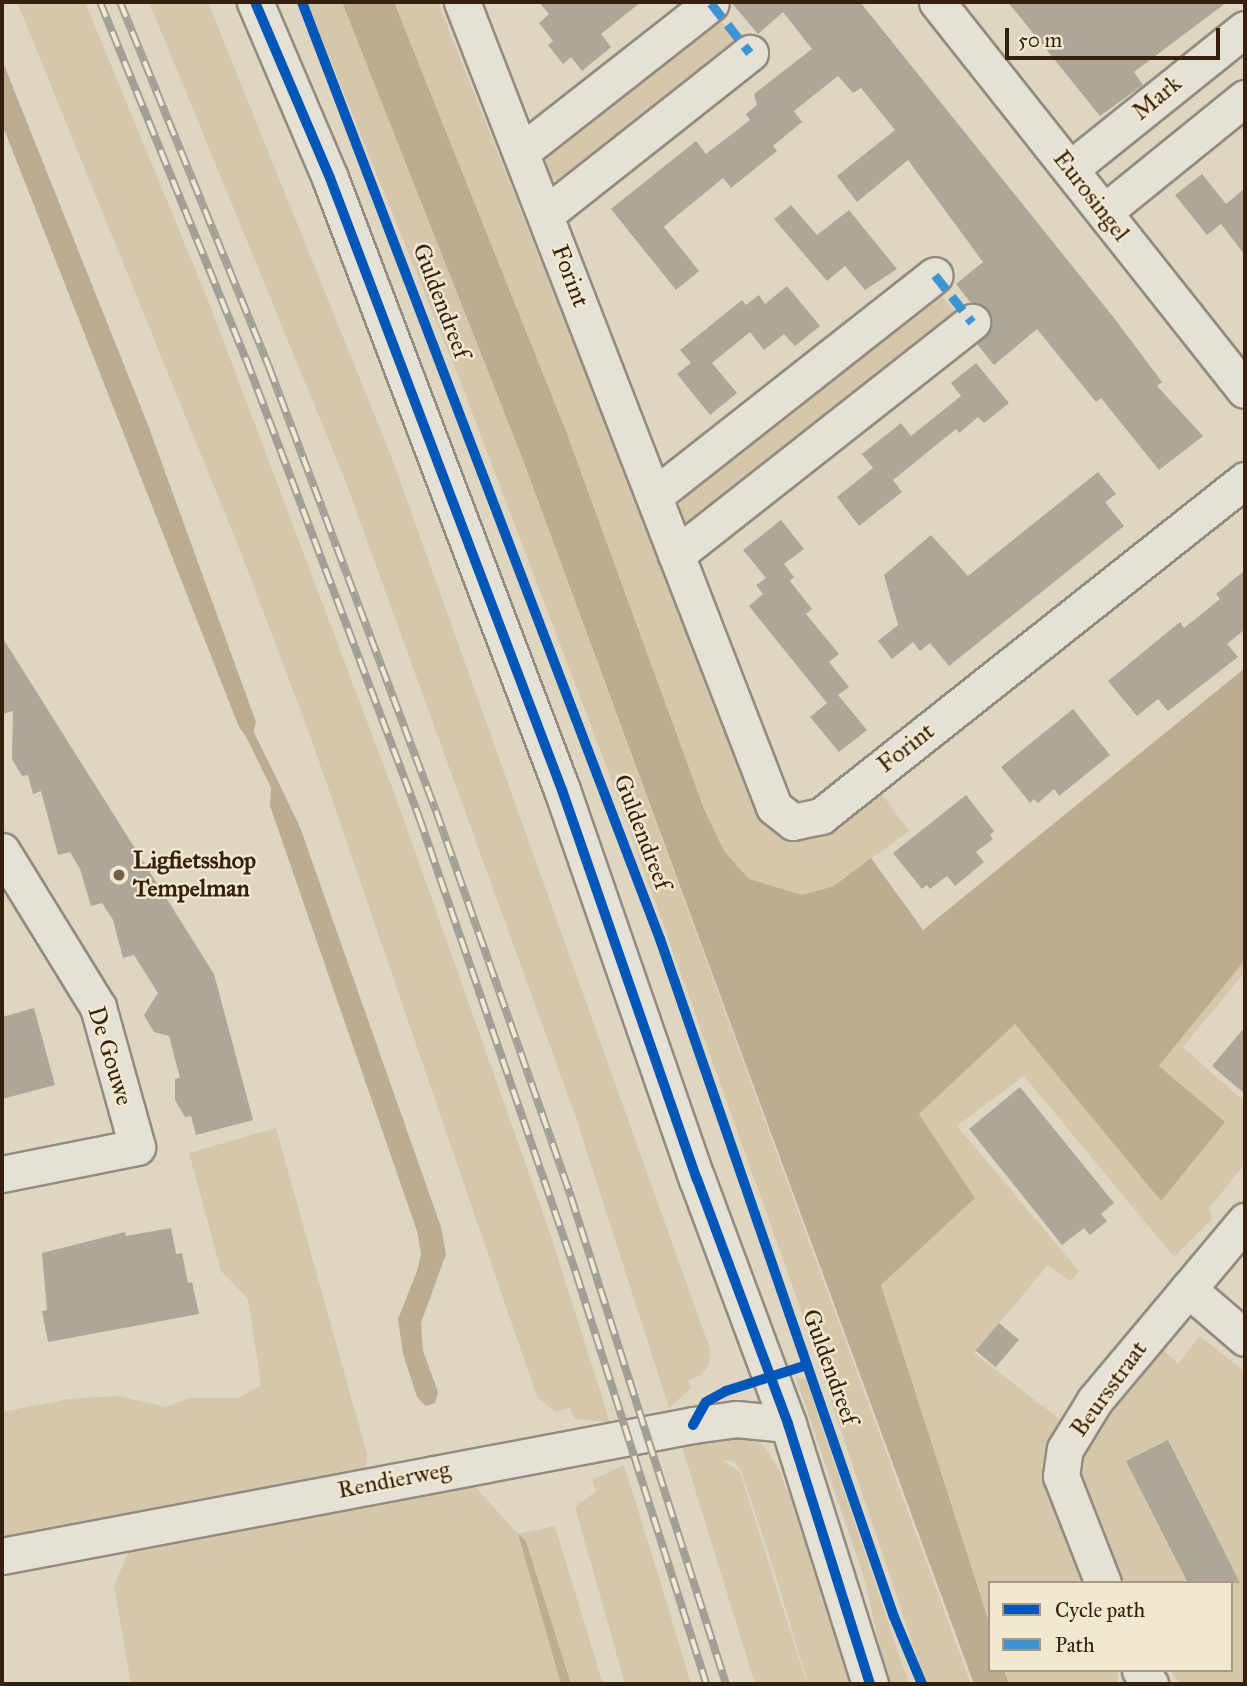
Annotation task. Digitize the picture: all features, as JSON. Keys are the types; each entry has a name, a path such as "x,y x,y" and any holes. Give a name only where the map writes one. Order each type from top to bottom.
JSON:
{"street":[{"path":"255,2 335,191 562,790 697,1179 788,1424 870,1684"},
{"name":"Forint","path":"462,2 774,807 793,822 821,817 1245,480"},
{"name":"Eurosingel","path":"937,2 1245,390"},
{"path":"520,152 711,3"},
{"name":"Mark","path":"1070,169 1245,29"},
{"name":"Forint","path":"546,214 750,53"},
{"path":"1104,212 1245,98"},
{"path":"654,496 935,275"},
{"path":"676,555 972,322"},
{"name":"De Gouwe","path":"2,851 98,1007 137,1146 2,1174"},
{"name":"Beursstraat","path":"1102,1581 1061,1476 1065,1449 1095,1400 1245,1222"},
{"path":"1188,1289 1245,1338"},
{"name":"Rendierweg","path":"2,1556 693,1425 736,1419 788,1424"}],"shaded area":[{"path":"17,2 85,2 208,300 399,806 549,1230 610,1422 574,1419 570,1408 556,1412 537,1397 311,738 241,553"},
{"path":"149,2 208,2 393,461 710,1349 709,1365 701,1375 688,1380 691,1388 669,1408 575,1115 345,480"},
{"path":"307,2 342,2 523,460 971,1684 926,1684 794,1290 613,784 459,378"},
{"path":"342,2 394,2 566,431 704,809 724,851 749,879 802,895 834,886 871,858 923,930 1245,668 1245,960 1159,1066 1225,1122 1161,1201 1015,1024 919,1114 975,1198 881,1285 988,1619 988,1672 1005,1672 1009,1684 974,1684 523,460"},
{"path":"394,2 438,2 748,784 789,834 818,836 878,789 909,831 834,886 802,895 779,891 749,879 724,851 704,809 566,431"},
{"path":"719,18 742,46 563,182 545,178 544,158"},
{"path":"2,60 148,425 256,722 253,733 245,735 239,727 2,124"},
{"path":"936,289 960,318 691,524 678,523 676,515 687,490"},
{"path":"280,786 300,827 441,1227 446,1254 421,1323 423,1351 438,1392 435,1403 426,1406 417,1397 403,1354 398,1319 421,1254 417,1231 270,806 271,789"},
{"path":"1245,960 1245,972 1183,1047 1245,1102 1245,1164 1209,1208 1212,1219 1174,1257 1024,1076 957,1126 1079,1271 1070,1281 1048,1265 974,1353 1062,1421 1092,1581 988,1581 988,1619 881,1284 975,1198 919,1114 1015,1023 1161,1200 1159,1067"},
{"path":"276,1128 367,1454 366,1474 2,1545 2,1412 68,1399 118,1396 166,1407 189,1398 238,1398 261,1385 248,1299 221,1271 189,1153"},
{"path":"1200,1336 1245,1372 1245,1684 1180,1684 1171,1672 1233,1672 1233,1581 1120,1581 1080,1486 1079,1451 1157,1343 1178,1364"},
{"path":"796,1378 806,1379 909,1684 888,1684 865,1581"},
{"path":"740,1430 763,1445 778,1468 815,1557 857,1684 808,1684 741,1471 734,1462 723,1460 740,1472 807,1684 755,1684 678,1434"},
{"path":"624,1465 691,1684 625,1684 575,1507 596,1491 592,1480"},
{"path":"463,1473 518,1534 555,1526 603,1684 571,1684 526,1541 518,1535 561,1684 131,1684 114,1586 132,1543"},
{"path":"518,1534 526,1541 571,1684 561,1684"},
{"path":"1004,1672 1118,1672 1118,1684 1004,1684"}],"building":[{"path":"539,2 641,2 601,34 611,47 582,71 571,57 563,64 548,45 553,41 539,23 549,14"},
{"path":"731,2 860,2 1114,318 1162,382 1157,386 1203,436 1159,470 1101,398 1096,402 1037,329 994,365 977,344 991,329 988,310 970,302 956,284 983,262 908,160 857,202 837,176 895,130 861,88 853,93 838,76 794,111 802,122 773,146 777,151 731,188 723,178 664,227 699,271 676,290 611,209 696,141 706,154 750,120 746,114 757,105 754,94 812,49 783,12 758,34"},
{"path":"1008,2 1227,2 1134,72 1143,85 1100,116"},
{"path":"1202,174 1226,204 1245,188 1245,255 1221,224 1207,235 1175,195"},
{"path":"791,205 817,235 849,210 897,269 865,290 845,266 827,281 774,219"},
{"path":"787,286 820,326 795,346 784,334 764,350 750,332 712,363 737,393 710,415 677,374 691,363 680,350 742,300 746,305 759,295 765,304"},
{"path":"976,363 1009,403 984,423 978,417 959,433 956,429 893,480 902,492 859,526 837,497 873,468 862,454 901,423 911,436 961,396 951,383"},
{"path":"1098,472 1116,494 1105,502 1124,526 949,666 930,643 920,651 913,642 892,659 878,641 898,625 884,575 931,535 968,576"},
{"path":"781,520 804,549 784,564 794,577 790,581 812,609 806,614 839,654 829,662 849,687 838,695 867,730 839,752 810,717 827,703 749,606 763,594 756,585 766,578 743,550"},
{"path":"1245,570 1245,629 1227,644 1238,657 1168,711 1158,699 1137,716 1108,681 1180,622 1184,628 1220,599 1216,594"},
{"path":"2,637 214,974 253,1120 196,1135 191,1116 185,1117 175,1100 175,1079 180,1078 169,1036 154,1032 144,1015 158,993 134,955 123,958 113,920 102,903 91,906 80,869 70,852 58,855 41,791 33,794 28,775 22,776 12,759 13,711 2,714"},
{"path":"1073,709 1110,755 1059,796 1054,789 1038,803 1034,799 1030,803 1001,767"},
{"path":"966,795 994,831 990,835 993,839 976,852 984,862 955,886 947,876 930,889 927,885 922,889 893,853"},
{"path":"34,1008 55,1085 2,1099 2,1017"},
{"path":"1245,1027 1245,1094 1212,1066"},
{"path":"1020,1087 1114,1203 1101,1214 1107,1221 1090,1235 1084,1228 1062,1245 969,1129"},
{"path":"171,1228 176,1254 182,1253 188,1283 192,1282 199,1314 48,1342 42,1311 47,1310 42,1253 125,1232 126,1236"},
{"path":"999,1323 1019,1340 996,1367 976,1351"},
{"path":"1168,1440 1240,1583 1187,1581 1126,1461"}],"waterway":[{"path":"249,733 276,788"}],"railway":[{"path":"100,2 246,359 419,817 576,1273 706,1684"},
{"path":"120,2 269,367 436,811 571,1197 726,1684"}],"marked path":[{"path":"711,3 750,53"},
{"path":"935,275 972,322"}],"cycle path":[{"path":"255,2 330,178 562,790 697,1179 788,1424 870,1684"},
{"name":"Guldendreef","path":"302,2 660,939 894,1617 922,1684"},
{"name":"Guldendreef","path":"693,1425 706,1402 726,1391 807,1365"}],"place":[{"name":"Ligfietsshop Tempelman","path":"119,875"}]}
